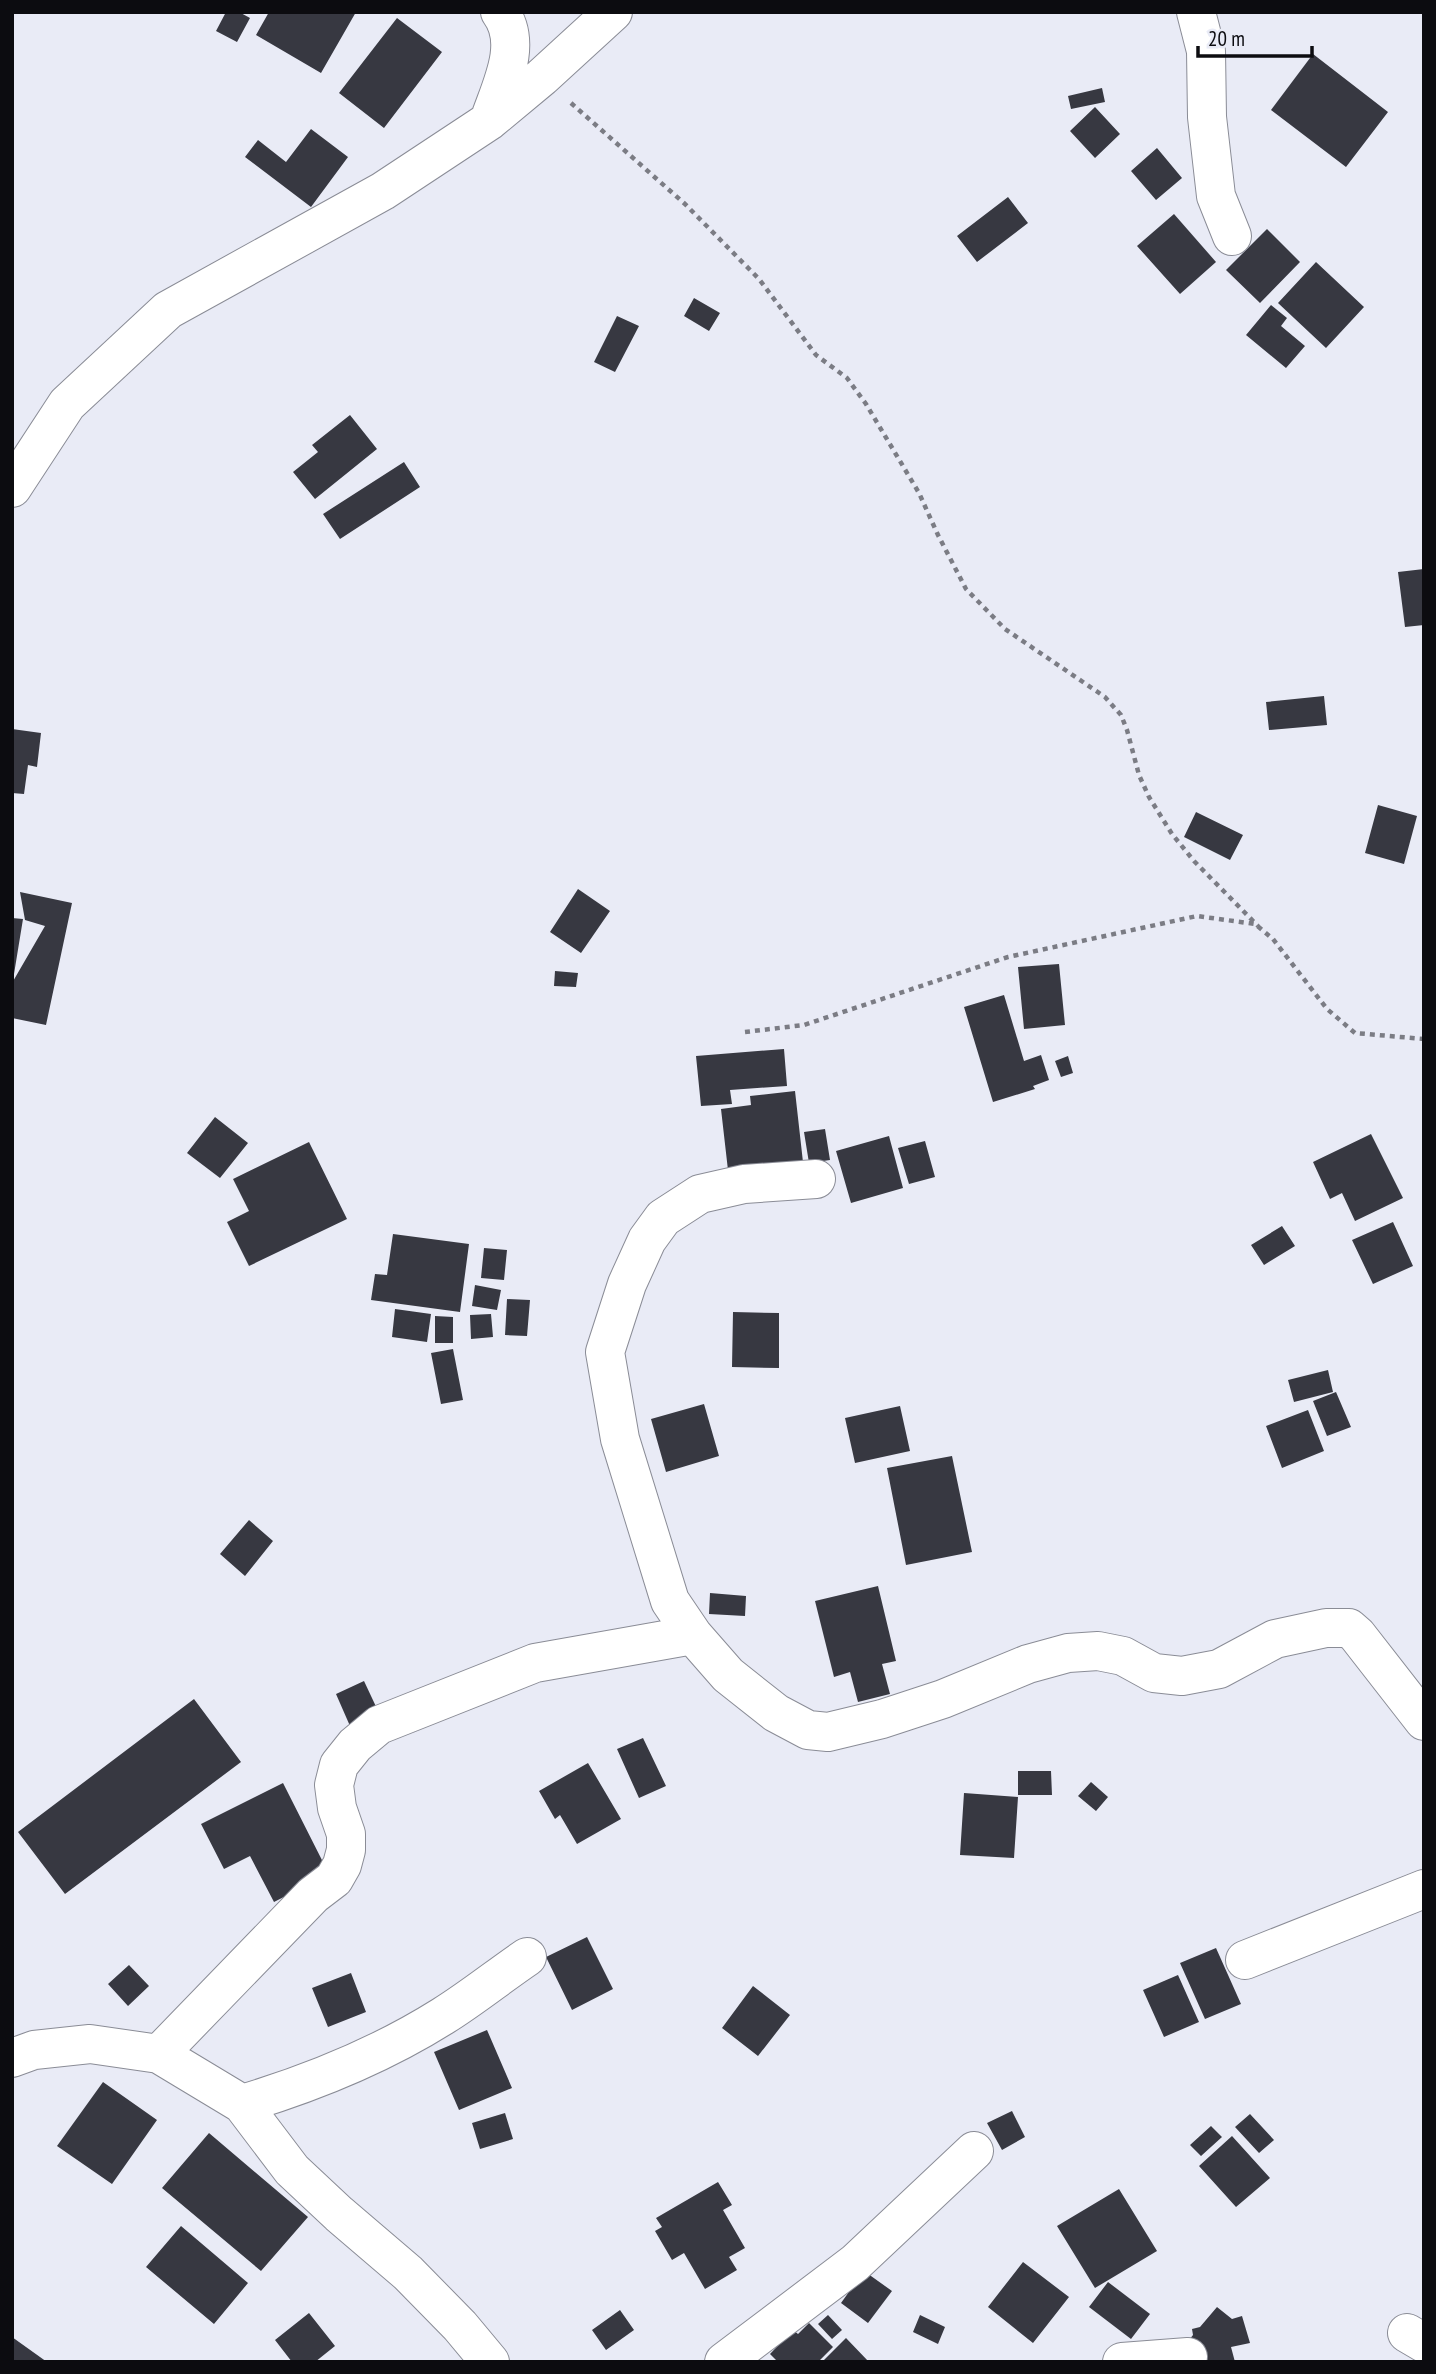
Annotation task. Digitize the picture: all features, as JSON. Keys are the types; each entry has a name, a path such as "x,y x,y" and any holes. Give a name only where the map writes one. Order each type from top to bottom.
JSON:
{"street":[{"path":"489,121 508,66 512,40 500,12"},
{"path":"12,488 67,404 168,310 383,191 489,121 613,12"},
{"path":"1196,12 1206,51 1207,117 1216,196 1232,236"},
{"path":"817,1179 744,1184 700,1194 663,1218 647,1240 627,1284 606,1352 620,1439 670,1601 693,1635 728,1675 776,1713 808,1730 828,1732 882,1719 943,1699 1028,1664 1068,1653 1098,1651 1123,1656 1154,1673 1182,1676 1219,1668 1275,1639 1326,1628 1349,1628 1424,1721"},
{"path":"159,2054 313,1895 334,1880 346,1850 346,1834 337,1808 334,1785 339,1765 355,1745 379,1726 535,1664 693,1635"},
{"path":"1245,1960 1424,1889"},
{"path":"242,2104 291,2089 360,2061 443,2016 527,1956"},
{"path":"12,2058 34,2050 90,2044 159,2054 242,2104 292,2170 338,2214 408,2273 460,2326 490,2362"},
{"path":"724,2362 855,2263 974,2151"},
{"path":"1122,2362 1188,2357"}],"path":[{"path":"542,77 685,204 759,279 816,355 847,378 874,415 919,493 966,589 1005,629 1105,697 1121,715 1139,775 1172,834 1194,862 1273,939 1327,1009 1354,1033 1424,1039"},
{"path":"745,1032 804,1025 1008,957 1161,922 1197,916 1258,926"}],"building":[{"path":"226,12 239,12 250,18 237,42 216,31"},
{"path":"269,12 356,12 321,73 256,35"},
{"path":"397,18 442,52 384,128 339,93"},
{"path":"1313,54 1388,112 1346,167 1271,110"},
{"path":"1102,88 1105,102 1071,109 1068,96"},
{"path":"1095,107 1120,134 1095,158 1070,131"},
{"path":"311,129 348,157 311,207 245,157 258,140 286,162"},
{"path":"1157,148 1182,178 1156,200 1131,171"},
{"path":"1008,197 1028,223 977,262 957,236"},
{"path":"1174,214 1216,262 1180,294 1137,246"},
{"path":"1267,229 1300,262 1260,303 1226,270"},
{"path":"1316,262 1364,307 1326,348 1278,303"},
{"path":"694,298 720,313 709,331 684,316"},
{"path":"1271,305 1287,318 1281,326 1305,346 1286,368 1246,335"},
{"path":"617,316 639,326 615,372 594,362"},
{"path":"350,415 377,449 315,499 293,472 318,452 312,445"},
{"path":"404,462 420,487 340,539 323,514"},
{"path":"1424,569 1424,625 1405,627 1398,572"},
{"path":"1324,696 1327,725 1269,730 1266,702"},
{"path":"12,729 41,733 37,767 28,765 24,794 12,793"},
{"path":"1378,805 1417,816 1404,864 1365,853"},
{"path":"1196,812 1243,835 1230,860 1184,837"},
{"path":"578,889 610,911 581,953 550,932"},
{"path":"20,892 72,903 46,1025 12,1018 12,983 45,926 25,920"},
{"path":"12,918 23,919 14,974 12,974"},
{"path":"1059,964 1065,1025 1024,1029 1018,967"},
{"path":"555,971 578,973 576,987 554,986"},
{"path":"1004,995 1024,1061 1041,1055 1049,1080 1033,1086 1035,1089 993,1102 964,1007"},
{"path":"784,1049 787,1086 730,1090 732,1104 701,1106 696,1056"},
{"path":"1068,1056 1073,1073 1061,1077 1055,1061"},
{"path":"795,1091 805,1180 729,1179 721,1109 751,1105 750,1096"},
{"path":"215,1117 248,1143 220,1178 187,1153"},
{"path":"825,1129 830,1160 809,1163 804,1132"},
{"path":"1371,1134 1403,1198 1355,1221 1342,1193 1330,1199 1313,1162"},
{"path":"889,1136 903,1188 851,1203 836,1151"},
{"path":"925,1141 935,1177 909,1184 898,1148"},
{"path":"309,1142 347,1219 249,1266 227,1222 249,1211 233,1179"},
{"path":"1393,1222 1413,1266 1373,1284 1352,1240"},
{"path":"1282,1226 1295,1246 1264,1265 1251,1245"},
{"path":"393,1234 469,1244 460,1312 371,1300 375,1274 387,1275"},
{"path":"484,1248 507,1250 504,1280 481,1278"},
{"path":"475,1285 501,1290 497,1310 472,1306"},
{"path":"507,1299 530,1300 527,1336 505,1335"},
{"path":"395,1309 431,1314 427,1342 392,1337"},
{"path":"733,1312 779,1313 779,1368 732,1367"},
{"path":"491,1314 493,1337 471,1339 470,1315"},
{"path":"435,1316 453,1317 453,1343 435,1343"},
{"path":"453,1349 463,1400 441,1404 431,1353"},
{"path":"1328,1370 1333,1392 1294,1402 1288,1380"},
{"path":"1336,1392 1351,1427 1327,1436 1313,1401"},
{"path":"704,1404 719,1456 666,1472 651,1419"},
{"path":"900,1406 910,1451 855,1463 845,1418"},
{"path":"1308,1410 1324,1451 1282,1468 1266,1426"},
{"path":"952,1456 972,1552 906,1565 887,1468"},
{"path":"249,1520 273,1541 245,1576 220,1554"},
{"path":"878,1586 896,1661 882,1664 890,1694 858,1702 850,1672 834,1677 815,1601"},
{"path":"710,1593 746,1596 745,1616 709,1614"},
{"path":"364,1681 379,1713 350,1726 336,1694"},
{"path":"194,1699 241,1762 65,1894 18,1832"},
{"path":"643,1738 666,1786 639,1798 617,1749"},
{"path":"588,1763 621,1819 577,1844 560,1815 555,1819 539,1791"},
{"path":"1018,1771 1051,1771 1052,1795 1018,1795"},
{"path":"1091,1782 1108,1797 1096,1811 1078,1796"},
{"path":"283,1783 329,1874 274,1902 250,1856 224,1869 201,1824"},
{"path":"964,1793 1018,1797 1014,1858 960,1855"},
{"path":"587,1937 613,1989 572,2010 546,1957"},
{"path":"1216,1948 1241,2004 1205,2019 1180,1963"},
{"path":"129,1965 149,1986 128,2006 108,1984"},
{"path":"351,1973 366,2012 328,2027 312,1988"},
{"path":"1178,1975 1199,2022 1164,2037 1143,1990"},
{"path":"753,1986 790,2015 758,2056 722,2028"},
{"path":"487,2030 512,2088 459,2110 434,2052"},
{"path":"103,2082 157,2120 112,2184 57,2146"},
{"path":"1012,2111 1025,2137 1002,2150 987,2123"},
{"path":"505,2113 513,2139 480,2149 472,2123"},
{"path":"1250,2114 1274,2140 1259,2153 1235,2127"},
{"path":"1211,2126 1222,2137 1201,2156 1190,2145"},
{"path":"209,2133 308,2217 261,2271 162,2188"},
{"path":"1232,2136 1270,2178 1236,2207 1199,2166"},
{"path":"718,2182 732,2205 723,2210 745,2248 729,2257 737,2270 705,2289 684,2253 672,2260 655,2231 662,2227 656,2218"},
{"path":"1119,2189 1157,2251 1095,2288 1057,2226"},
{"path":"181,2226 248,2283 214,2324 146,2267"},
{"path":"1023,2262 1069,2297 1033,2343 988,2307"},
{"path":"864,2271 892,2291 868,2323 841,2303"},
{"path":"1108,2282 1150,2314 1131,2339 1089,2307"},
{"path":"1217,2307 1232,2319 1242,2316 1250,2343 1231,2347 1235,2362 1201,2362 1189,2340 1193,2335 1192,2329 1200,2327"},
{"path":"620,2310 634,2330 606,2350 592,2330"},
{"path":"309,2313 335,2346 315,2362 292,2362 275,2340"},
{"path":"828,2315 842,2330 832,2339 818,2324"},
{"path":"920,2315 945,2327 938,2344 913,2332"},
{"path":"809,2323 833,2347 818,2362 778,2362 770,2354 793,2330 798,2334"},
{"path":"12,2337 47,2362 12,2362"},
{"path":"846,2338 869,2362 822,2362"}]}
